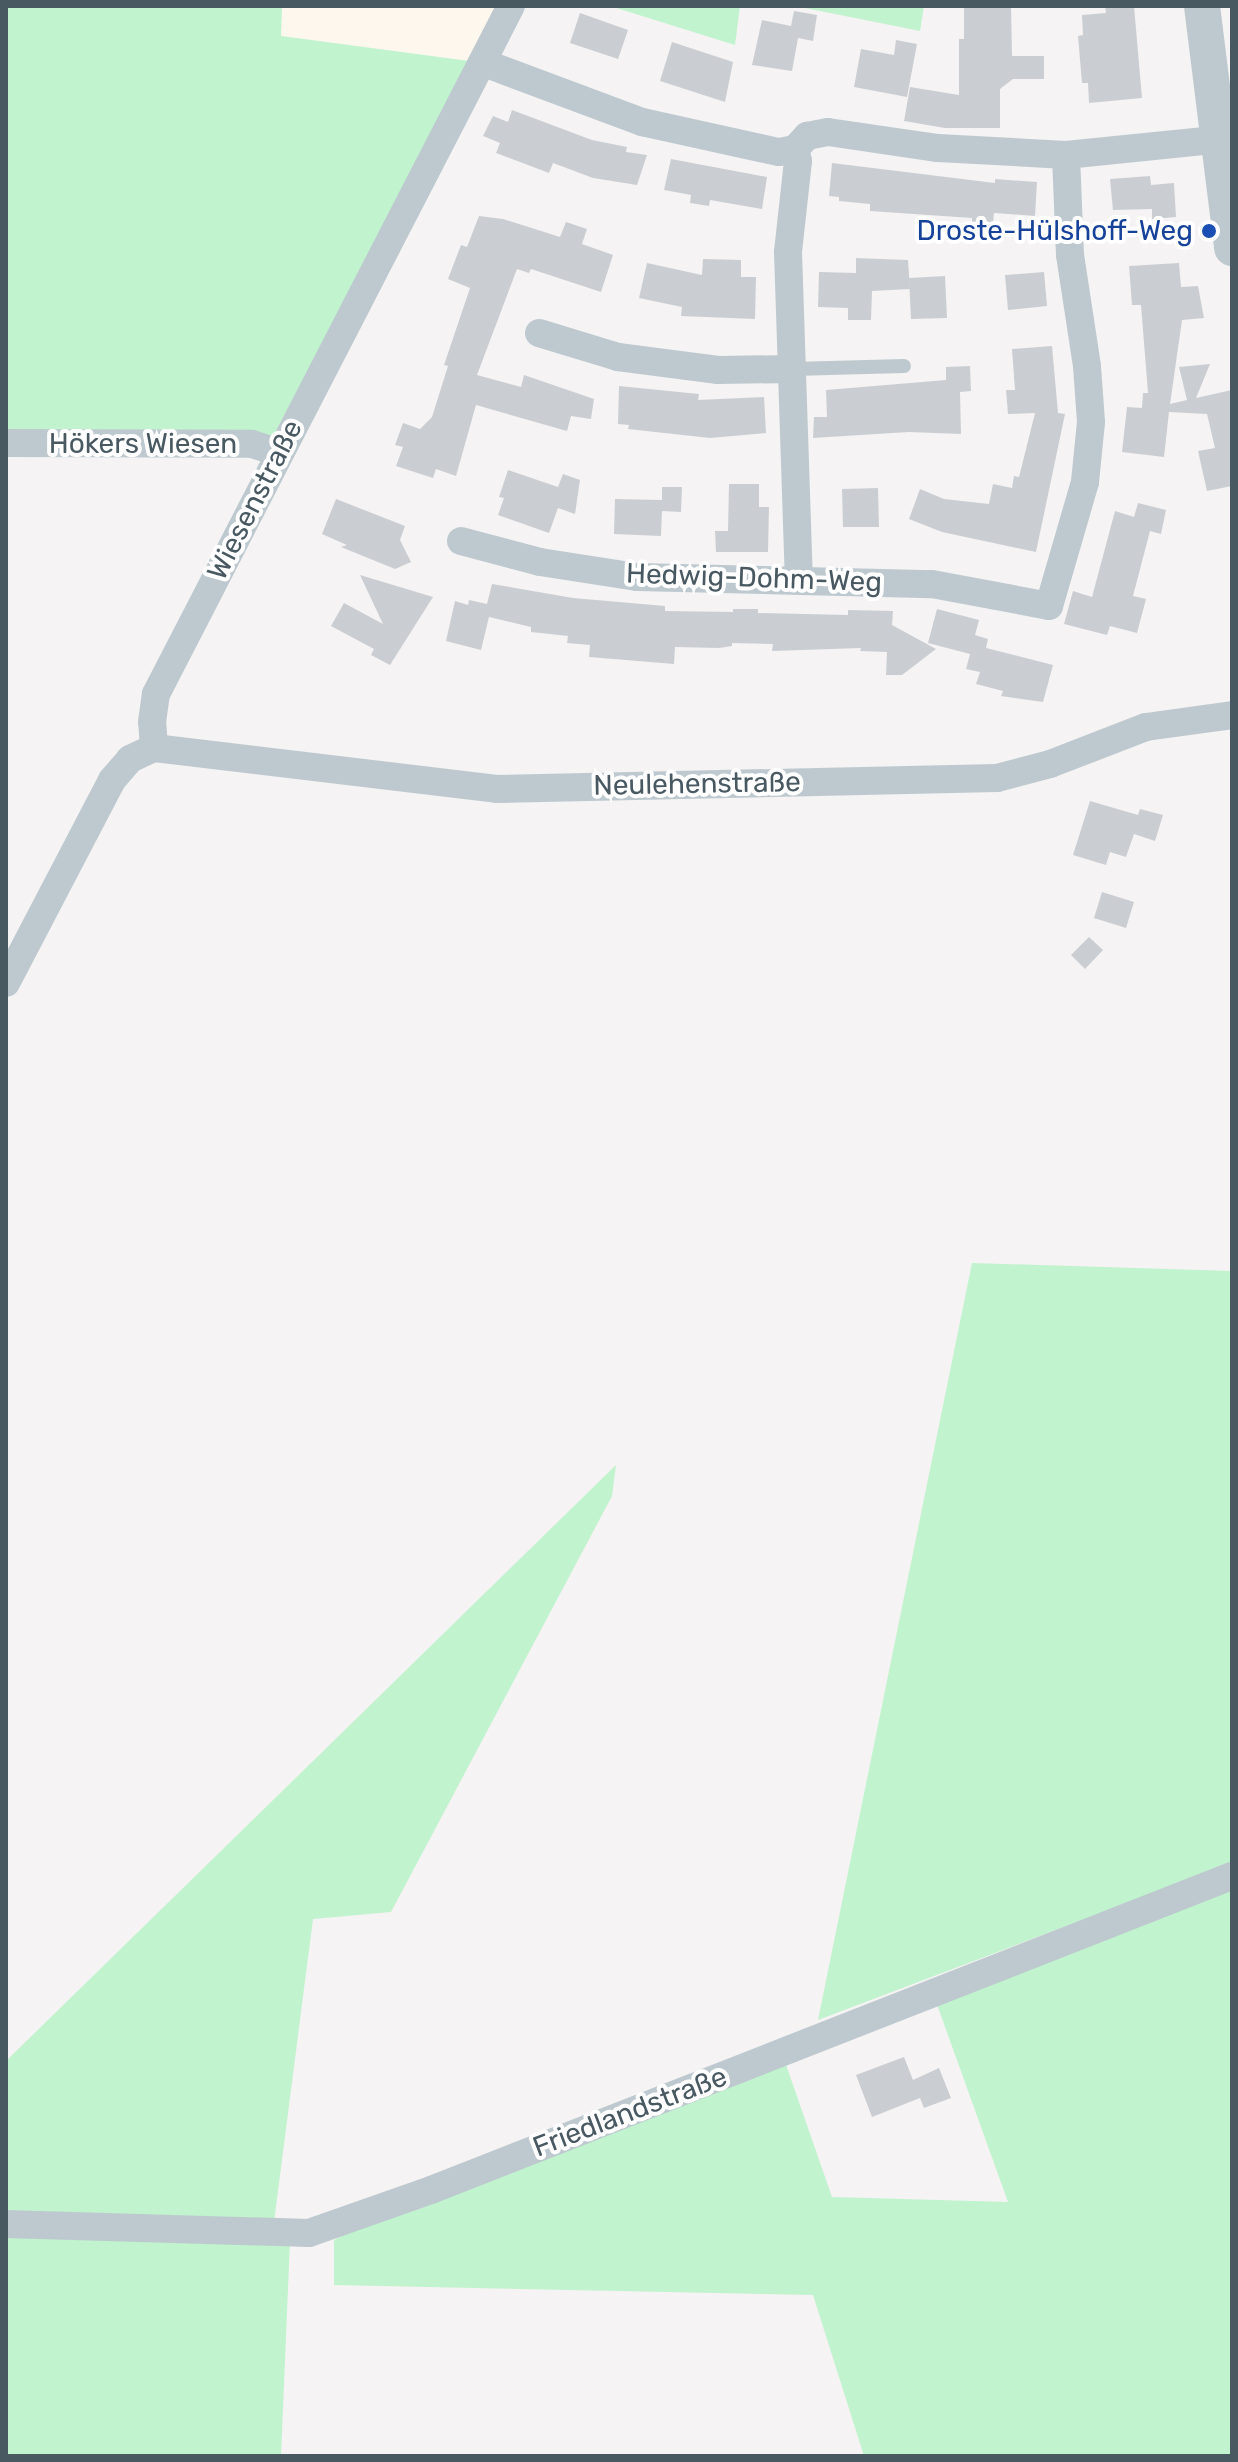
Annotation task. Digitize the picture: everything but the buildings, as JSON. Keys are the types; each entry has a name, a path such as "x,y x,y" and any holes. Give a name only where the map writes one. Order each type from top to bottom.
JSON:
{"street":[{"name":"Wiesenstraße","path":"154,748 152,722 156,694 511,6"},
{"path":"1202,6 1224,139 1232,248"},
{"path":"484,63 642,122 779,152 795,149 807,136 828,132 938,148 1066,155 1224,139"},
{"path":"795,149 798,161 788,252 799,579"},
{"name":"Hedwig-Dohm-Weg","path":"461,541 540,562 637,577 932,584 1049,606 1085,482 1091,422 1087,366 1070,255 1066,155"},
{"path":"539,333 618,357 718,370 793,369"},
{"name":"Hökers Wiesen","path":"6,443 252,444 279,453"},
{"name":"Neulehenstraße","path":"154,748 497,789 997,778 1050,764 1146,727 1232,715"},
{"path":"6,983 112,780 130,759 154,748"},
{"name":"Friedlandstraße","path":"6,2224 309,2233 431,2190 1232,1876"}],"lane":[{"path":"793,369 904,366"}],"shaded area":[{"path":"282,6 495,6 469,61 280,36"}],"green space":[{"path":"6,6 282,6 281,36 469,61 274,435 6,431"},
{"path":"610,6 740,6 735,45"},
{"path":"795,6 924,6 920,31"},
{"path":"972,1263 1232,1271 1232,1863 818,2020"},
{"path":"616,1465 612,1496 391,1912 313,1919 274,2222 6,2213 6,2061"},
{"path":"1232,1887 1232,2456 864,2456 813,2295 334,2285 334,2240 431,2190 784,2059 832,2197 1008,2202 935,1999"},
{"path":"6,2236 290,2241 281,2456 6,2456"}],"place":[{"name":"Droste-Hülshoff-Weg","path":"1209,231"}]}
